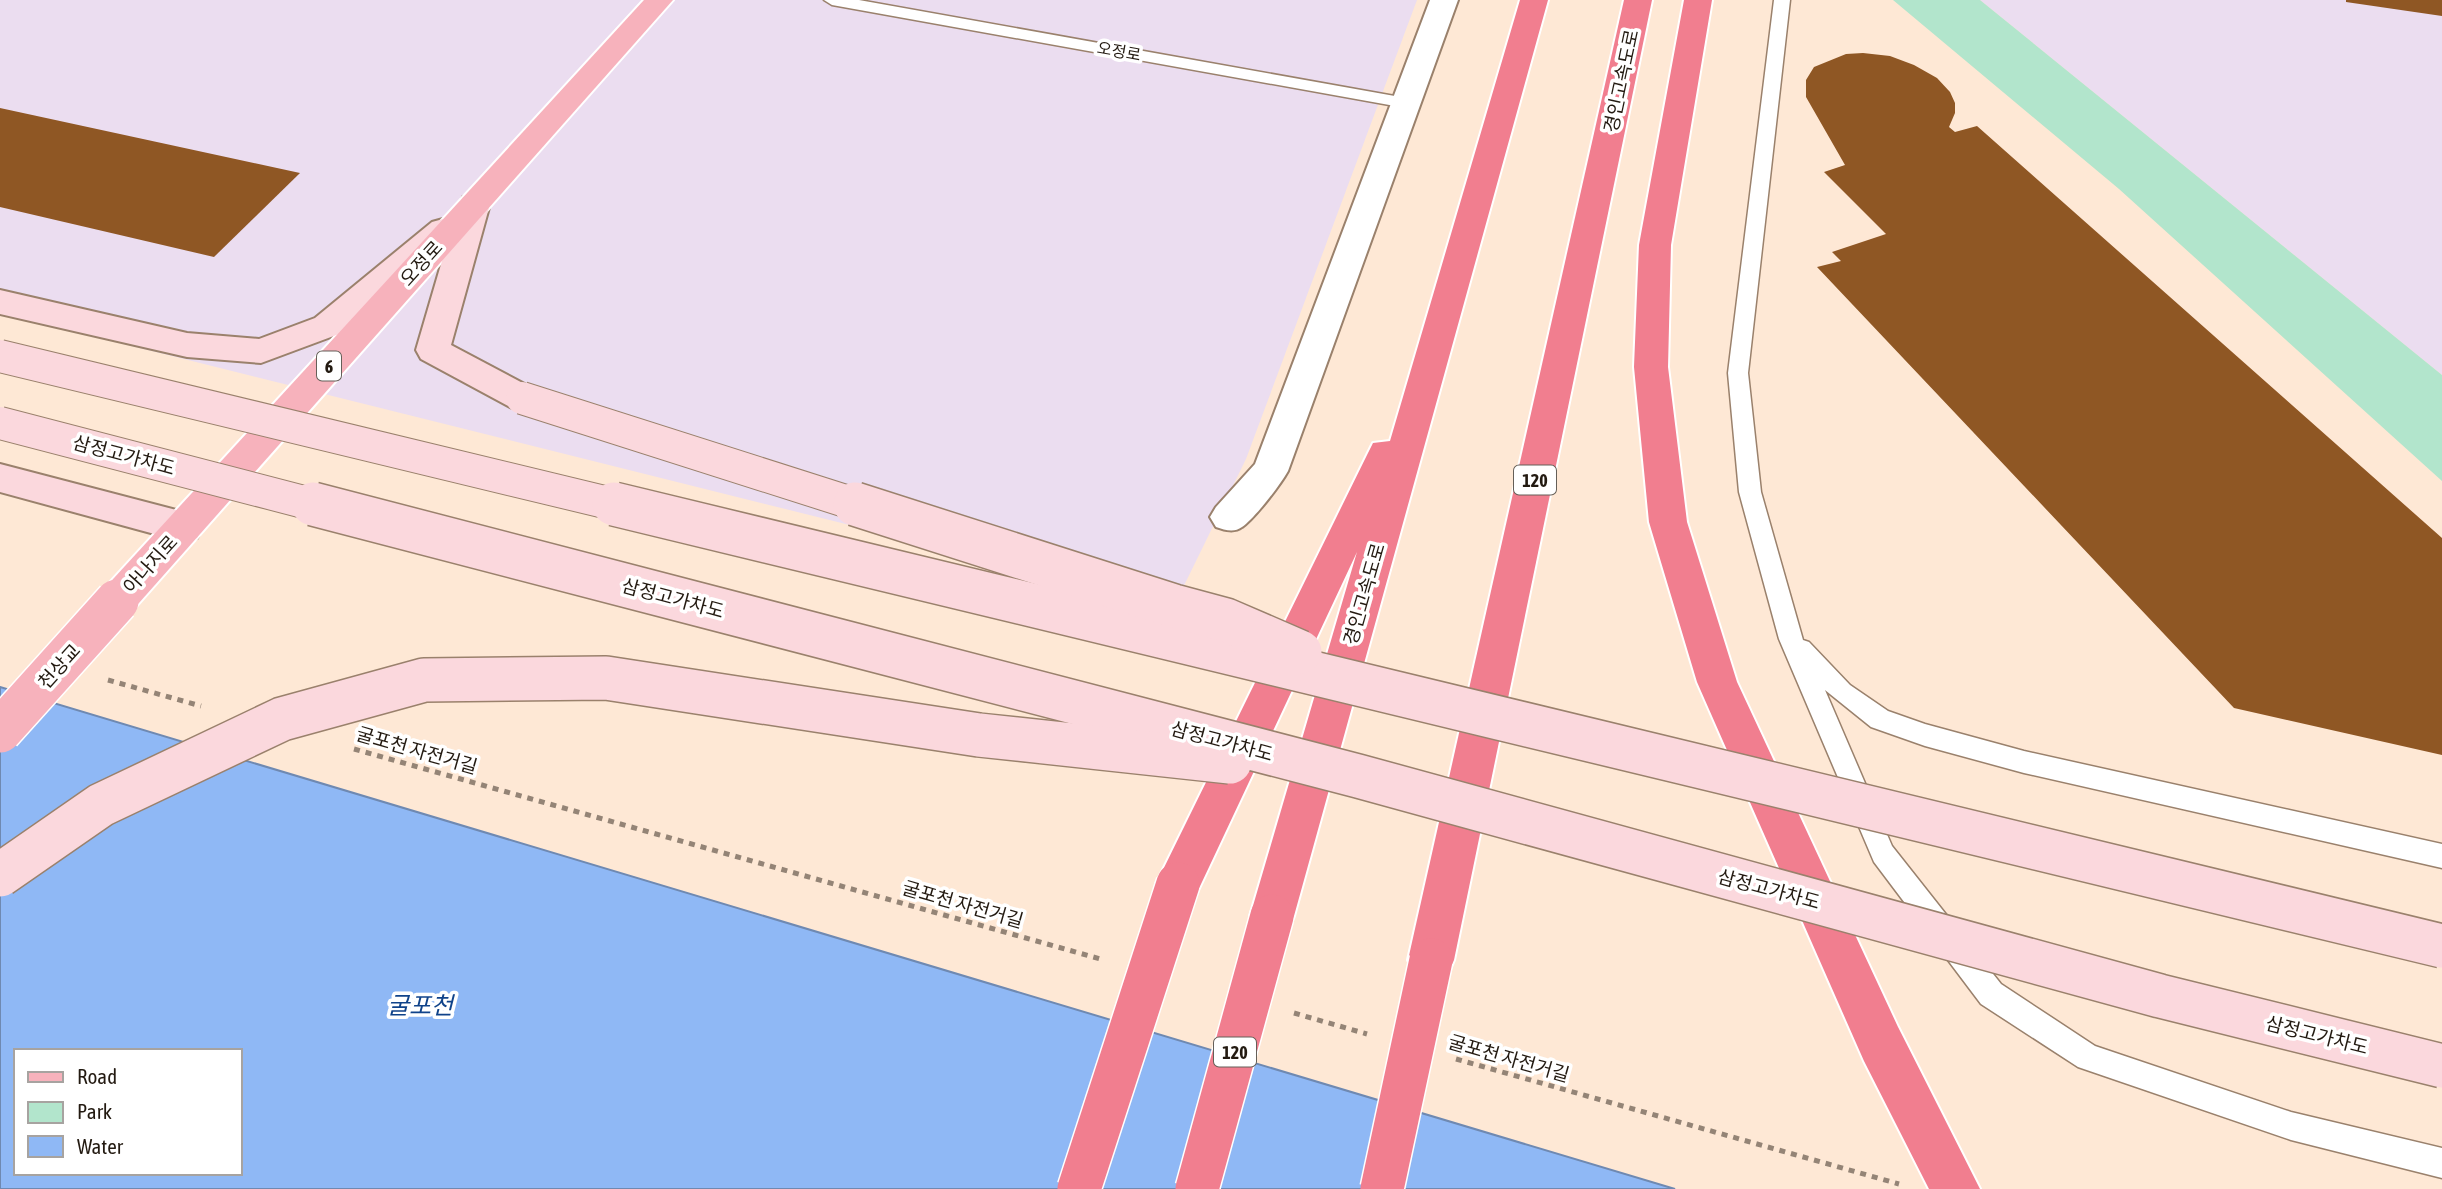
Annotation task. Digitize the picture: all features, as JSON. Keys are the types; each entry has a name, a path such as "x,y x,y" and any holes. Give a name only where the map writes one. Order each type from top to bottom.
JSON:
{"highway":[{"name":"경인고속도로","path":"1196,1189 1534,0"},
{"name":"경인고속도로","path":"1382,1189 1639,0"},
{"path":"1698,0 1655,246 1651,367 1668,522 1717,682 1881,1044 1955,1189"},
{"path":"1079,1189 1178,884 1432,356"}],"main road":[{"name":"오정로","path":"184,527 659,0"},
{"name":"아나지로","path":"117,601 184,527"},
{"name":"천상교","path":"0,731 117,601"}],"street":[{"path":"1229,517 1270,471 1444,0"},
{"path":"0,302 187,345 261,351 327,326 474,204"},
{"path":"474,204 433,350 522,398 1174,606 1226,620 1391,692"},
{"path":"0,356 2442,946"},
{"name":"삼정고가차도","path":"0,423 1358,776 2160,996 2442,1066"},
{"path":"0,478 184,527"},
{"path":"0,875 101,805 282,719 424,680 606,678 979,735 1358,776"}],"lane":[{"name":"오정로","path":"832,0 1406,103"},
{"path":"1782,0 1738,373 1750,492 1791,639 1883,854 1991,994 2088,1057 2291,1126 2442,1163"},
{"path":"1791,639 1843,692 1880,719 1925,735 2024,762 2442,856"}],"path":[{"path":"94,676 202,706"},
{"name":"굴포천 자전거길","path":"350,748 1118,964"},
{"path":"1280,1009 1374,1036"},
{"name":"굴포천 자전거길","path":"1455,1058 1704,1132 1903,1185"}],"shaded area":[{"path":"0,0 1417,0 1246,459 1174,606 0,313"},
{"path":"1980,0 2442,0 2442,375"}],"green space":[{"path":"1893,0 1980,0 2442,375 2442,481 2119,189"}],"water":[{"name":"굴포천","path":"0,687 1675,1189 0,1189"}],"building":[{"path":"2442,0 2442,16 2346,2"},
{"path":"1846,54 1890,56 1937,78 1950,92 1955,103 1955,113 1949,127 1955,132 1977,126 2442,538 2442,755 2234,708 1817,267 1841,261 1832,252 1886,234 1824,172 1845,165 1806,97 1806,80 1814,67"},
{"path":"0,108 300,173 214,257 0,207"}]}
